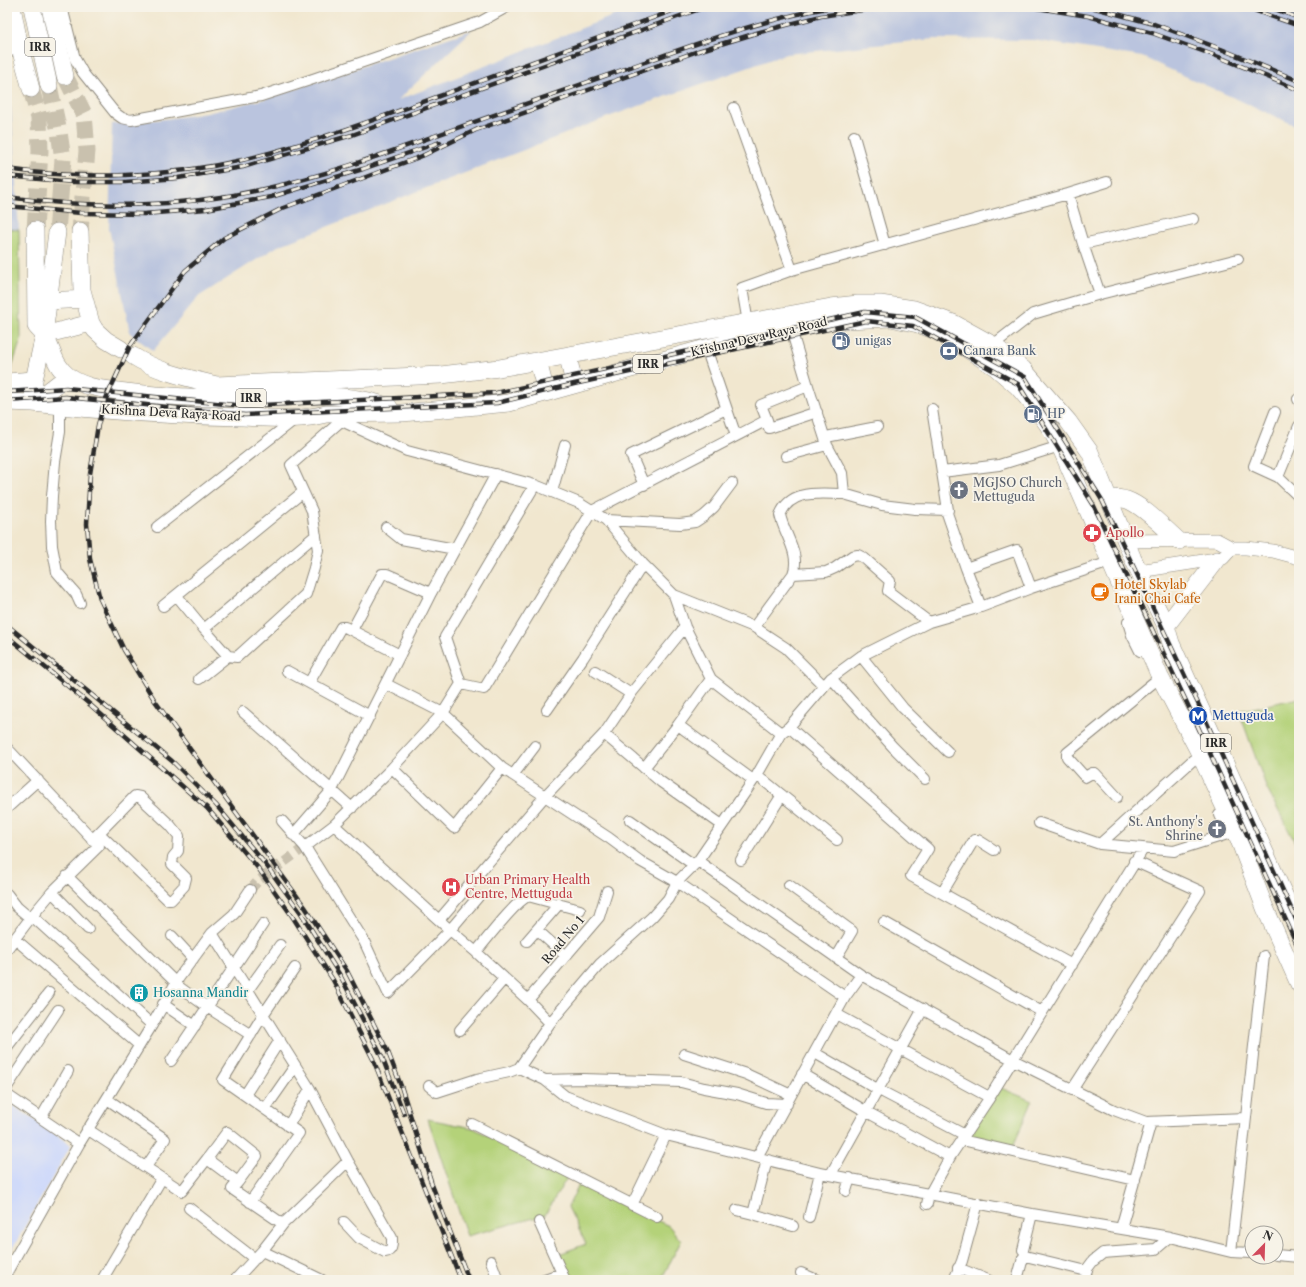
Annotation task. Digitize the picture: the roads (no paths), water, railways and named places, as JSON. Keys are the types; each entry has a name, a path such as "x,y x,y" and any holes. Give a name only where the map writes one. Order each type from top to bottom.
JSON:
{"main road":[{"name":"IRR","path":"12,7 14,50 31,90"},
{"name":"IRR","path":"32,7 49,86"},
{"path":"50,7 65,76"},
{"name":"IRR","path":"35,230 36,326 44,334 54,359 68,376"},
{"path":"44,334 91,323 82,290 80,231"},
{"name":"IRR","path":"33,403 34,380 44,334 57,232"},
{"path":"48,301 84,299"},
{"name":"Krishna Deva Raya Road","path":"91,323 95,330 106,340 143,363 184,378 217,385 441,375 499,368 831,307 858,304 880,304 914,309 953,323 993,345 1023,369 1068,421 1090,452 1125,541 1166,626 1171,644 1299,928"},
{"name":"Krishna Deva Raya Road","path":"7,402 194,416 296,418 402,413 509,403 706,348 824,321 891,318 918,324 942,333 995,367 1017,386 1048,425 1060,446 1160,677 1197,748 1232,833 1299,984"},
{"path":"568,356 574,384"},
{"path":"538,361 546,392"},
{"path":"33,403 68,376"},
{"name":"Krishna Deva Raya Road","path":"68,376 81,384 97,388 152,395 275,398 317,395 363,400 384,405 402,413"},
{"path":"7,382 34,380"},
{"path":"1108,498 1126,500 1134,503 1180,541"},
{"path":"1166,626 1217,560"}],"street":[{"path":"62,7 74,59 83,73 115,113 122,118 131,120 261,96 480,22 507,7"},
{"path":"734,108 792,270"},
{"path":"854,136 885,245"},
{"path":"748,323 742,288 792,270 1107,182"},
{"path":"1068,194 1100,294"},
{"path":"1083,244 1193,218"},
{"path":"993,345 1033,314 1100,294 1238,259"},
{"path":"792,329 808,386 826,441 842,473 844,494"},
{"path":"706,348 736,436"},
{"path":"808,386 761,405 769,428 817,412"},
{"path":"60,406 60,432 55,462 52,496 52,546 57,572 76,594 80,603"},
{"path":"644,484 631,456 726,409"},
{"path":"932,409 948,510 947,513 981,607"},
{"path":"1275,412 1254,466 1278,477 1299,497"},
{"path":"177,596 228,656 237,657 306,594 318,550 312,511 291,465 334,417 407,451 535,485 578,503 606,520 643,564 674,595 754,626 786,648 824,686"},
{"path":"157,527 296,418"},
{"path":"461,684 484,689 592,511 767,420"},
{"path":"786,456 826,441 877,426"},
{"path":"1278,477 1299,426"},
{"path":"552,492 565,445"},
{"path":"942,472 999,465 1060,446"},
{"path":"293,835 332,790 431,593 496,474"},
{"path":"606,520 680,524 695,522 704,516 714,506 732,483"},
{"path":"461,684 444,637 535,485"},
{"path":"163,606 303,492"},
{"path":"754,626 793,574 796,567 795,559 780,515 782,509 788,502 798,496 806,494 844,494 882,505 915,509 948,510"},
{"path":"386,527 401,539 455,549"},
{"path":"204,629 316,535"},
{"path":"1125,541 1218,540 1232,548 1246,548 1273,552 1299,558"},
{"path":"1139,571 1217,560 1223,558 1232,548"},
{"path":"966,568 1018,550 1030,588"},
{"path":"793,574 826,572 835,568 852,556 858,555 864,558 890,581 888,592 929,622"},
{"path":"429,1086 437,1092 477,1079 509,1072 519,1068 550,1023 600,964 652,917 668,899 677,882 696,863 755,778 785,730 831,678 861,656 929,622 981,607 1030,588 1110,562"},
{"path":"547,710 583,658 643,564"},
{"path":"352,630 382,574 387,574 431,593"},
{"path":"674,595 685,627 711,679 785,730 928,849 911,876 1072,965"},
{"path":"1039,824 1100,844 1174,851 1232,833 1193,760 1132,635 1127,616 1126,598"},
{"path":"309,683 341,627 352,630 400,655"},
{"path":"605,723 628,693 685,627"},
{"path":"199,680 228,656"},
{"path":"861,656 903,708 948,752"},
{"path":"288,671 370,716"},
{"path":"595,671 628,693"},
{"path":"831,678 893,747 925,779"},
{"path":"644,768 678,725 711,679"},
{"path":"1117,797 1095,774 1092,773 1085,777 1067,757 1067,753 1154,682"},
{"path":"386,684 443,713 502,768 609,838 640,861 677,882 845,997"},
{"path":"305,847 334,825 392,768 443,713 461,684"},
{"path":"439,920 545,796 604,734 628,693"},
{"path":"242,712 352,808"},
{"path":"678,725 782,795 837,840"},
{"path":"604,734 660,782 722,825"},
{"path":"513,775 535,746"},
{"path":"7,748 96,836 168,900 171,900 184,886 186,878 172,864 173,857 178,851 179,836 165,820 140,797 135,796 96,836"},
{"path":"1100,844 1193,760"},
{"path":"392,768 454,828 502,768"},
{"path":"7,808 38,780"},
{"path":"740,860 782,795"},
{"path":"630,820 861,975 1013,1060 1072,1090 1114,1110 1146,1122 1246,1118"},
{"path":"282,821 305,847 364,941 388,993 450,930 478,897"},
{"path":"334,825 476,952 528,1000 550,1023"},
{"path":"7,949 52,892 99,846 96,836"},
{"path":"942,893 974,840 978,840 994,850"},
{"path":"928,1199 950,1157 1013,1060 1143,849"},
{"path":"1072,1090 1200,891 1134,862"},
{"path":"67,876 174,982 207,1007 251,1035"},
{"path":"789,886 852,931 836,958"},
{"path":"7,1272 87,1129 152,1025 174,982 212,933 234,914 250,890"},
{"name":"Road No 1","path":"528,1000 599,917 608,891"},
{"path":"52,892 88,929"},
{"path":"7,894 17,907 31,917 152,1025"},
{"path":"476,952 524,898 528,896 580,910"},
{"path":"527,941 559,904"},
{"path":"884,922 1042,1012"},
{"path":"171,1061 263,924"},
{"path":"537,930 566,956"},
{"path":"212,933 310,1089 348,1161 392,1238 392,1246 390,1251 385,1252 362,1240 344,1222"},
{"path":"172,936 193,959"},
{"path":"15,939 139,1045"},
{"path":"248,990 280,945"},
{"path":"1231,1252 1264,956"},
{"path":"250,1202 299,1133 223,1080 263,1015 295,968"},
{"path":"753,1214 762,1158 802,1074 845,997 861,975"},
{"path":"460,1030 504,979"},
{"path":"7,1047 48,993"},
{"path":"163,1004 195,1026"},
{"path":"831,1174 867,1112 923,1009"},
{"path":"7,1088 58,1010"},
{"path":"836,1014 989,1097"},
{"path":"245,1095 280,1040"},
{"path":"815,1052 963,1138 1135,1180"},
{"path":"684,1054 746,1074 789,1100"},
{"path":"265,1109 295,1066"},
{"path":"519,1068 544,1080 565,1096 666,1135 820,1173 850,1178 928,1199 978,1203 1032,1214 1170,1237 1231,1252 1244,1253"},
{"path":"41,1118 68,1072"},
{"path":"802,1074 867,1112 950,1157"},
{"path":"544,1080 584,1078 641,1082 681,1082 737,1094 766,1103 789,1100"},
{"path":"288,1126 310,1089"},
{"path":"7,1095 79,1144"},
{"path":"107,1099 165,1139 146,1167"},
{"path":"1121,1228 1151,1122"},
{"path":"472,1124 657,1217"},
{"path":"87,1129 182,1191 227,1132 257,1156 232,1189 283,1224"},
{"path":"632,1205 666,1135"},
{"path":"206,1159 238,1182"},
{"path":"235,1280 283,1224 348,1161"},
{"path":"810,1217 820,1173"},
{"path":"102,1280 162,1178"},
{"path":"846,1191 850,1178"},
{"path":"954,1280 978,1203"},
{"path":"189,1208 258,1255 322,1280"},
{"path":"737,1210 794,1226"},
{"path":"1023,1250 1032,1214"},
{"path":"539,1222 563,1277 542,1280"},
{"path":"1017,1280 1025,1256 1085,1276 1093,1261 1103,1253 1156,1249 1170,1237"},
{"path":"1284,1256 1299,1257"},
{"path":"491,1261 498,1280"},
{"path":"958,1268 988,1280"},
{"path":"801,1273 817,1280"}],"tunnel":[{"path":"65,76 84,114 87,151 80,231"},
{"path":"49,86 63,159 57,232"},
{"path":"31,89 39,118 40,151 35,230"},
{"path":"250,890 258,881 305,847"}],"railway":[{"path":"7,169 65,175 125,175 185,170 242,160 295,146 373,120 683,7"},
{"path":"7,176 72,182 125,182 178,178 243,167 352,135 705,7"},
{"path":"7,197 39,201 105,205 171,203 236,195 290,183 377,156 735,31 784,17 833,7"},
{"path":"476,130 698,51 760,32 821,16 883,7"},
{"path":"1031,7 1088,16 1152,33 1219,57 1299,90"},
{"path":"1091,7 1154,24 1221,49 1299,81"},
{"path":"1245,7 1299,26"},
{"path":"1269,7 1299,18"},
{"path":"431,1181 401,1086 388,1052 347,971 305,907 155,701 124,650 100,599 90,559 87,524 90,474 98,425 104,403 130,346 185,271 224,238 283,208 422,156 480,128"},
{"path":"7,206 81,213 144,214 206,209 271,197 363,169 440,142"},
{"path":"7,392 66,388 245,406 496,393 865,312 915,317 1025,377 1102,500 1203,714 1299,926"},
{"path":"7,401 66,397 245,415 497,403 574,384 866,321 913,326 1018,384 1093,504 1194,718 1299,949"},
{"path":"7,625 172,761 216,805 266,865 301,913 341,977 382,1057 404,1114"},
{"path":"7,636 87,702 207,808 258,868 292,916 333,980 373,1059 461,1280"},
{"path":"429,1177 469,1280"}],"place":[{"name":"unigas","path":"841,341"},
{"name":"Canara Bank","path":"949,351"},
{"name":"HP","path":"1033,414"},
{"name":"MGJSO Church Mettuguda","path":"959,490"},
{"name":"Apollo","path":"1092,533"},
{"name":"Hotel Skylab Irani Chai Cafe","path":"1100,592"},
{"name":"Mettuguda","path":"1198,716"},
{"name":"St. Anthony's Shrine","path":"1217,829"},
{"name":"Urban Primary Health Centre, Mettuguda","path":"451,887"},
{"name":"Hosanna Mandir","path":"139,993"}]}
